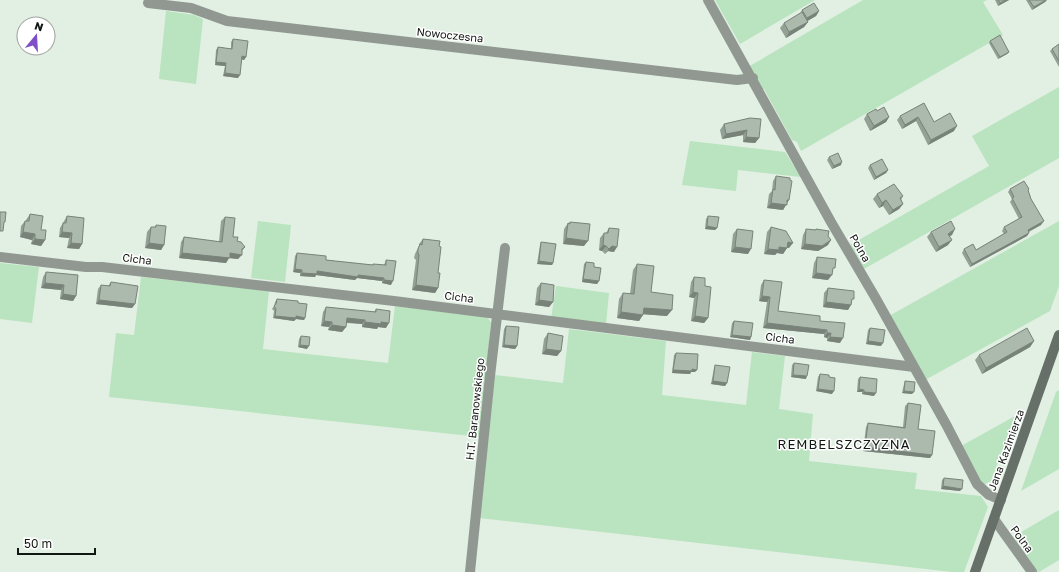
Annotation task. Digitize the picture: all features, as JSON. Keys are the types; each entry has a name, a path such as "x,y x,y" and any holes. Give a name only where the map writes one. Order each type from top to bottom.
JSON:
{"main road":[{"name":"Jana Kazimierza","path":"975,572 1059,335"}],"street":[{"name":"Polna","path":"708,0 831,222 914,367 977,484 989,495 1001,500"},
{"name":"Nowoczesna","path":"148,3 191,8 227,22 737,80 752,78"},
{"name":"H.T. Baranowskiego","path":"470,572 497,314 506,248"},
{"name":"Cicha","path":"0,257 141,271 394,300 914,367"},
{"name":"Polna","path":"994,519 1032,572"}],"green space":[{"path":"715,0 815,0 740,44"},
{"path":"863,0 987,0 983,2 1003,35 801,151 797,142 792,140 764,89 762,90 748,67"},
{"path":"166,11 194,15 203,19 196,84 159,79"},
{"path":"1059,87 1059,158 864,269 850,245 989,166 972,136"},
{"path":"690,141 785,152 801,177 738,170 736,191 682,185"},
{"path":"258,221 291,225 285,282 251,278"},
{"path":"1059,221 1059,286 1050,311 925,380 889,316"},
{"path":"0,263 39,267 32,323 0,319"},
{"path":"141,277 269,291 263,349 388,363 395,306 486,316 491,322 480,437 109,397 116,333 134,335"},
{"path":"556,286 609,293 606,324 551,319"},
{"path":"569,329 666,341 662,395 746,405 752,352 785,356 779,409 813,414 809,461 917,473 915,489 981,496 988,507 964,572 952,572 479,518 495,375 563,383"},
{"path":"1059,390 1059,469 1021,491 1056,392"},
{"path":"1015,416 991,481 981,486 961,446"},
{"path":"1059,510 1059,560 1039,572 1035,572 1011,538"}],"building":[{"path":"998,0 1006,0 1000,3"},
{"path":"1029,0 1046,0 1034,7"},
{"path":"814,3 819,11 807,18 802,10"},
{"path":"802,12 808,22 789,32 784,23"},
{"path":"1000,35 1009,52 1000,57 990,41"},
{"path":"233,39 248,41 246,57 242,56 240,75 225,73 226,63 216,62 218,47 232,49"},
{"path":"1059,44 1059,61 1052,49"},
{"path":"924,103 934,122 950,113 957,126 931,140 918,117 905,125 900,116"},
{"path":"884,107 889,117 874,126 867,114"},
{"path":"750,118 761,119 759,138 746,137 747,130 726,134 724,124"},
{"path":"838,153 842,162 834,166 829,157"},
{"path":"882,159 888,170 876,177 870,165"},
{"path":"776,176 790,178 792,181 787,205 771,203 773,189 775,190"},
{"path":"1024,181 1029,189 1031,199 1044,221 1028,230 1029,233 972,264 964,249 973,244 976,250 1007,232 1004,227 1022,217 1012,198 1014,197 1010,189"},
{"path":"894,184 903,196 900,198 903,204 893,210 886,200 882,203 877,194"},
{"path":"0,212 6,212 3,231 0,231"},
{"path":"30,214 43,216 41,230 46,230 45,240 35,239 35,234 23,232 25,221 29,221"},
{"path":"67,216 84,218 82,244 71,243 72,233 62,232 63,223 66,223"},
{"path":"708,216 719,217 717,228 707,226"},
{"path":"225,217 235,218 233,237 238,237 237,241 241,242 245,247 242,249 242,255 230,253 230,258 182,253 184,237 222,242"},
{"path":"951,221 955,229 948,234 952,240 939,247 931,232"},
{"path":"570,222 590,224 588,241 566,238 568,223 570,224"},
{"path":"156,225 166,226 164,245 149,243 151,227 156,227"},
{"path":"771,227 786,231 793,243 788,242 787,248 779,247 779,250 768,249"},
{"path":"609,228 619,229 617,247 612,246 609,249 603,245 604,233 608,233"},
{"path":"737,229 753,231 751,249 735,247"},
{"path":"806,229 829,231 828,236 831,240 822,246 805,244"},
{"path":"423,239 440,241 439,246 441,247 438,273 440,273 438,288 416,285 419,255 418,249 420,244 422,245"},
{"path":"541,242 556,244 553,263 539,261"},
{"path":"297,253 326,256 326,260 373,265 386,265 386,260 396,261 393,281 384,280 384,278 358,275 358,277 317,271 317,274 302,273 302,270 295,269"},
{"path":"817,257 836,259 835,268 833,268 832,275 816,273"},
{"path":"586,262 594,263 594,267 601,268 599,281 583,279"},
{"path":"637,264 654,266 651,292 673,295 672,310 644,308 643,315 621,312 623,293 634,294"},
{"path":"46,272 78,275 76,296 63,294 64,285 45,283"},
{"path":"694,277 705,278 705,286 711,287 708,318 695,316 698,293 693,292"},
{"path":"764,280 782,282 778,311 820,316 820,321 845,323 843,338 830,337 831,333 827,333 827,330 767,323 770,297 762,296"},
{"path":"111,282 138,286 135,304 99,300 101,285 110,286"},
{"path":"541,283 554,285 553,302 539,300"},
{"path":"828,288 854,291 854,299 852,299 851,305 826,302"},
{"path":"277,299 298,301 298,303 307,304 305,318 296,316 296,318 275,316 276,309 274,306"},
{"path":"326,307 376,312 376,309 390,311 389,323 381,322 381,324 347,318 346,327 332,325 332,322 324,321"},
{"path":"734,321 753,323 751,337 732,335"},
{"path":"506,326 519,327 517,346 504,345"},
{"path":"870,328 885,330 883,343 868,341"},
{"path":"1027,328 1034,341 986,368 979,355"},
{"path":"548,333 563,336 561,351 546,349"},
{"path":"301,336 310,337 309,346 300,345"},
{"path":"676,353 698,354 697,370 673,370"},
{"path":"794,363 809,365 807,376 793,375"},
{"path":"715,365 730,367 727,383 713,381"},
{"path":"820,374 829,375 829,377 835,378 834,391 818,389"},
{"path":"860,377 877,379 876,393 864,392 864,390 859,389"},
{"path":"905,381 915,382 914,392 904,391"},
{"path":"908,403 921,405 918,429 935,431 932,455 865,447 868,423 905,428"},
{"path":"944,478 963,480 962,489 943,486"}],"district":[{"name":"REMBELSZCZYZNA","path":"844,444"}]}
